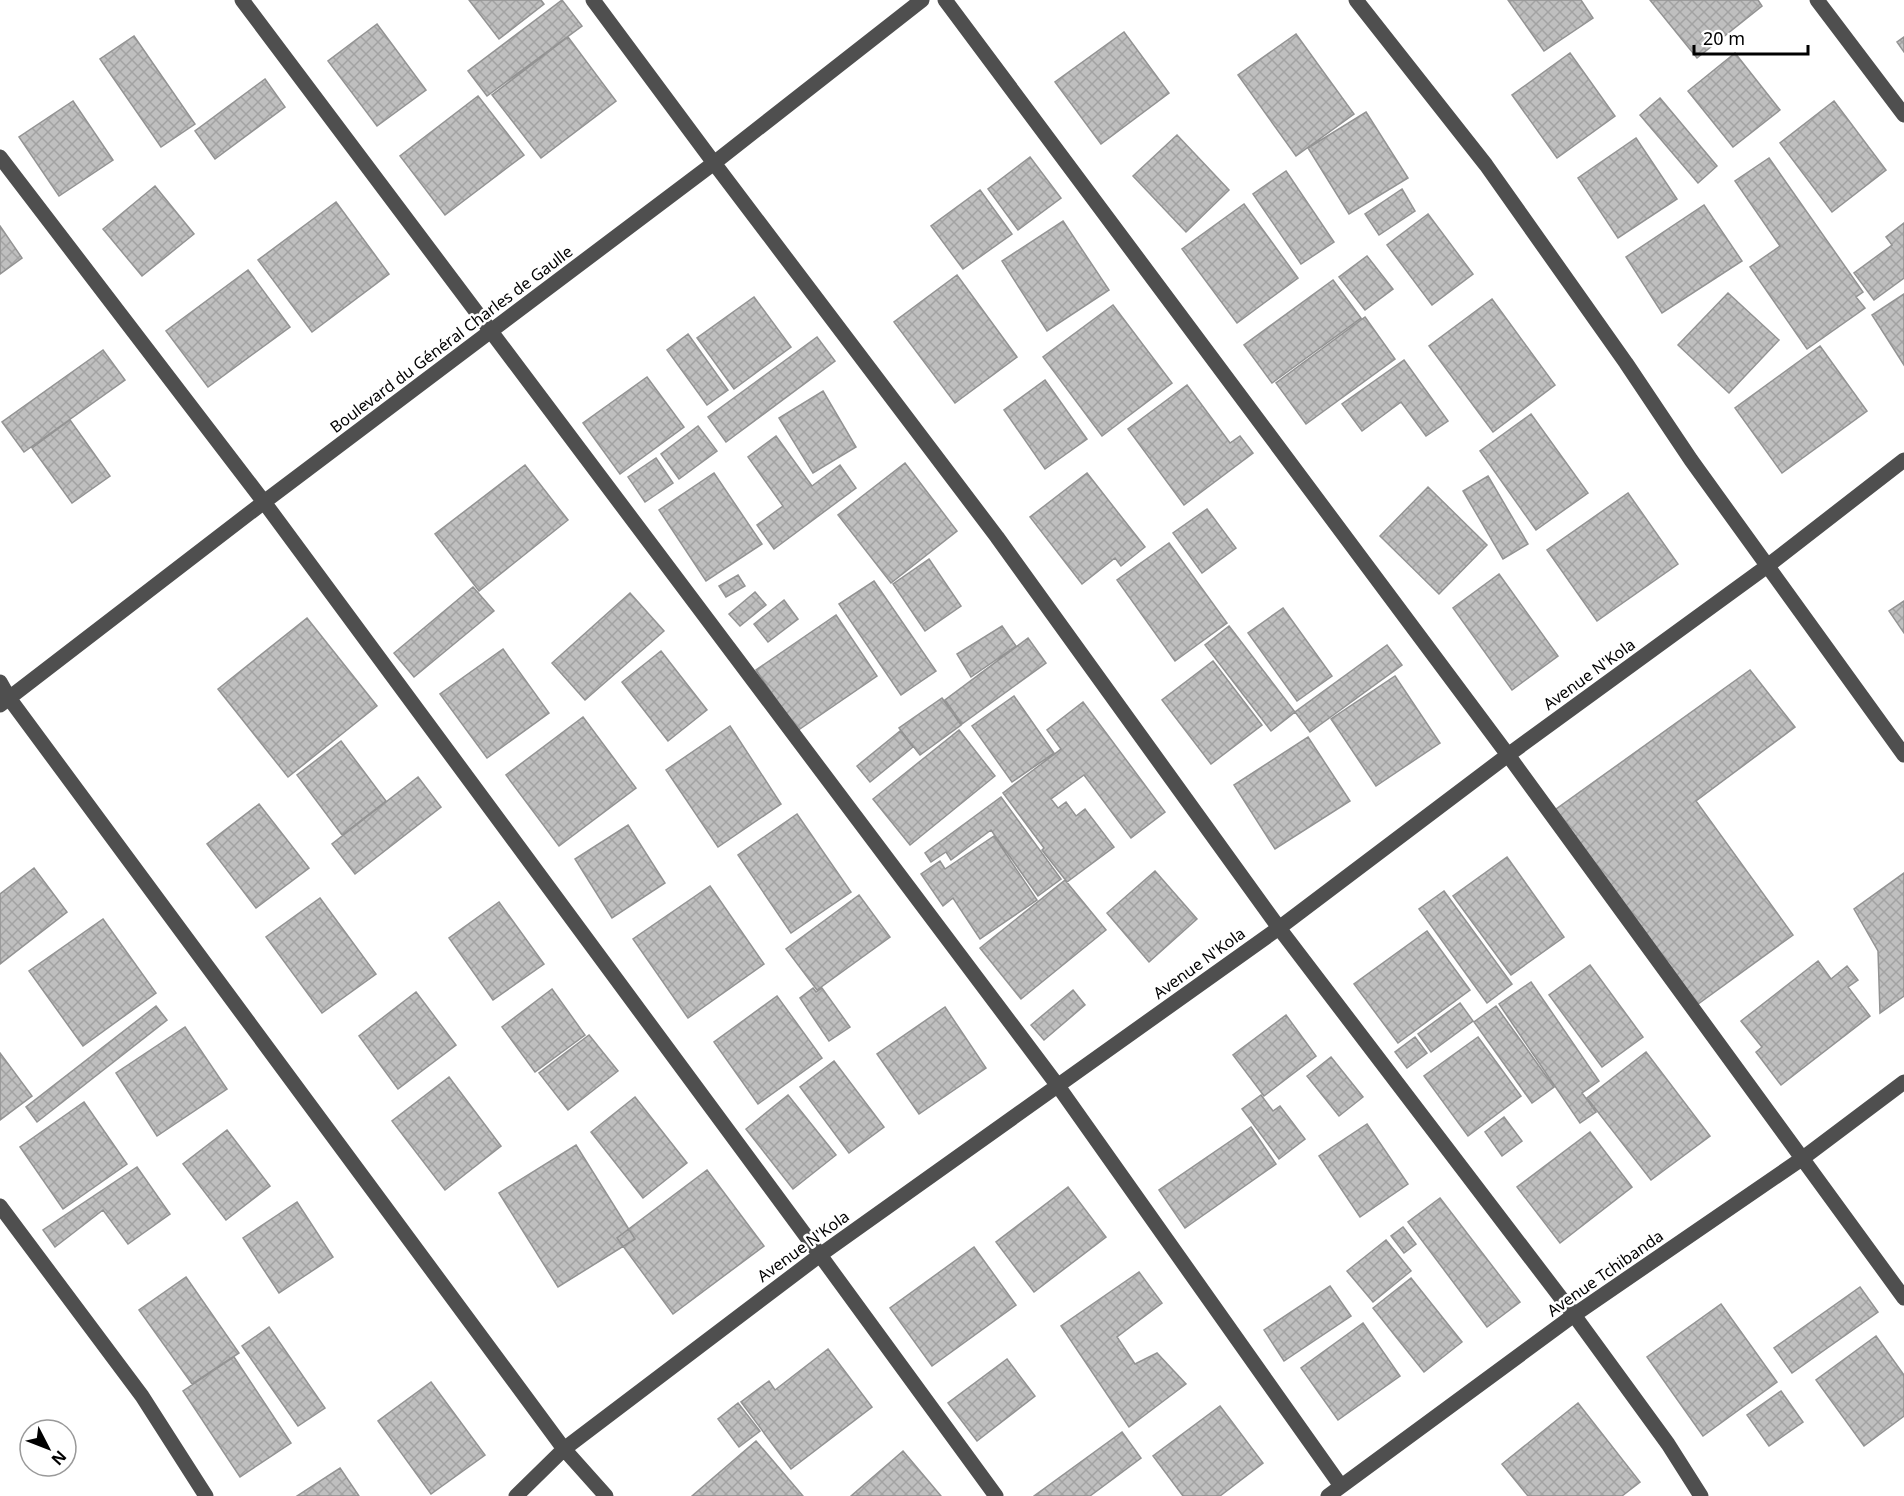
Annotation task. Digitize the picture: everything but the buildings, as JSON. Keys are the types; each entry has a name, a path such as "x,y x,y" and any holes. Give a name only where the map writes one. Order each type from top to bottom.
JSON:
{"street":[{"path":"242,0 1058,1086 1341,1486"},
{"path":"593,0 997,537 1279,928 1574,1315 1668,1444 1701,1496"},
{"name":"Boulevard du Général Charles de Gaulle","path":"4,702 264,502 714,163 922,0"},
{"path":"945,0 1508,755 1904,1298"},
{"path":"1356,0 1486,165 1766,567 1904,755"},
{"path":"1817,0 1904,115"},
{"path":"0,157 264,502 996,1496"},
{"name":"Avenue N'Kola","path":"516,1496 564,1449 820,1255 1279,928 1508,755 1766,567 1904,460"},
{"path":"0,682 4,702 564,1449 606,1496"},
{"name":"Avenue Tchibanda","path":"1328,1496 1574,1315 1803,1158 1904,1082"},
{"path":"0,1206 142,1396 206,1496"}]}
